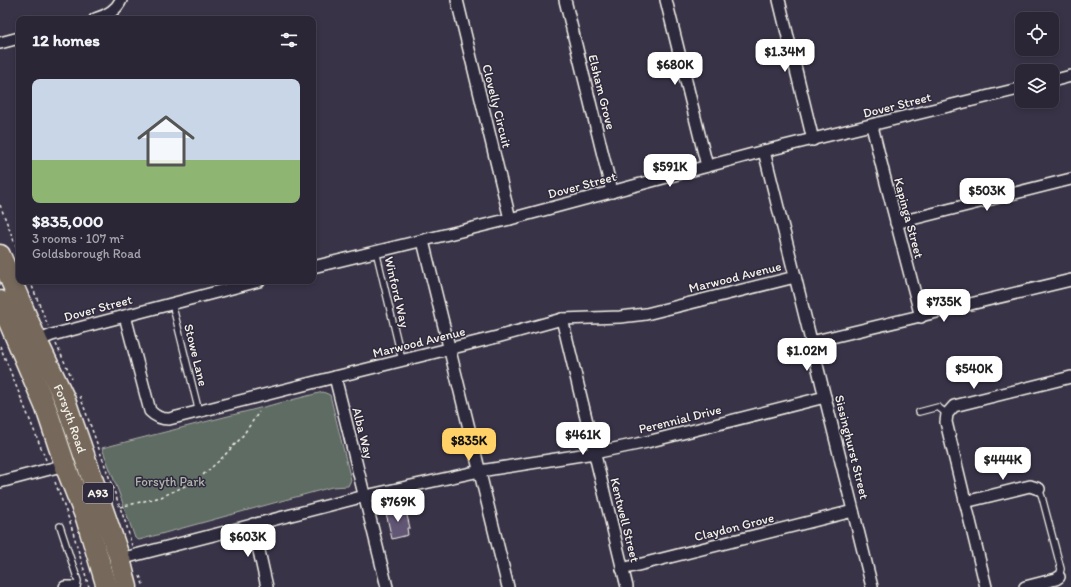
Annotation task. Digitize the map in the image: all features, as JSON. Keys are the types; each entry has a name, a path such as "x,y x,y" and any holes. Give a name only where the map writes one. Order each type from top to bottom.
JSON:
{"highway":[{"name":"Forsyth Road","path":"0,255 29,344 46,408 65,465 86,518 107,587"},
{"name":"Forsyth Road","path":"0,301 65,400 120,559 127,587"},
{"path":"101,564 120,559"}],"street":[{"path":"102,16 117,8 121,0"},
{"name":"Clovelly Circuit","path":"457,0 510,219"},
{"name":"Elsham Grove","path":"565,0 612,192"},
{"path":"666,0 707,166"},
{"path":"779,0 813,140"},
{"path":"0,43 16,39"},
{"path":"1059,79 1071,76"},
{"name":"Dover Street","path":"316,266 510,219 764,151 872,126 1015,90"},
{"name":"Kapinga Street","path":"872,126 921,317"},
{"name":"Sissinghurst Street","path":"764,151 872,587"},
{"path":"896,223 1071,179"},
{"path":"423,241 508,587"},
{"name":"Marwood Avenue","path":"125,316 150,411 155,416 169,419 562,319 620,317 646,314 795,277"},
{"path":"811,342 1071,280"},
{"name":"Dover Street","path":"29,344 52,335 247,284"},
{"name":"Kentwell Street","path":"562,319 627,587"},
{"name":"Alba Way","path":"335,377 387,587"},
{"path":"986,587 946,422 947,414 954,406 1071,377"},
{"name":"Perennial Drive","path":"120,559 365,496 480,471 594,453 647,442 825,397"},
{"path":"0,482 65,465"},
{"path":"965,502 1030,486 1039,489"},
{"name":"Claydon Grove","path":"622,569 853,511"},
{"path":"252,524 267,587"},
{"path":"1025,587 1056,580 1060,573"},
{"path":"65,587 73,587"}],"lane":[{"name":"Winford Way","path":"376,252 402,360"},
{"name":"Stowe Lane","path":"172,303 199,412"},
{"path":"919,412 938,407 947,414"},
{"path":"1039,489 1060,573"},
{"path":"60,526 78,581 77,587"}],"path":[{"path":"0,206 16,246"},
{"path":"120,507 161,497 196,480 220,460 241,438 259,412"}],"green space":[{"name":"Forsyth Park","path":"323,392 330,395 351,480 348,486 332,487 139,540 135,538 102,448"}],"building":[{"path":"397,508 397,511 406,511 410,528 407,528 408,535 392,539 386,513 389,512 388,510"}]}
